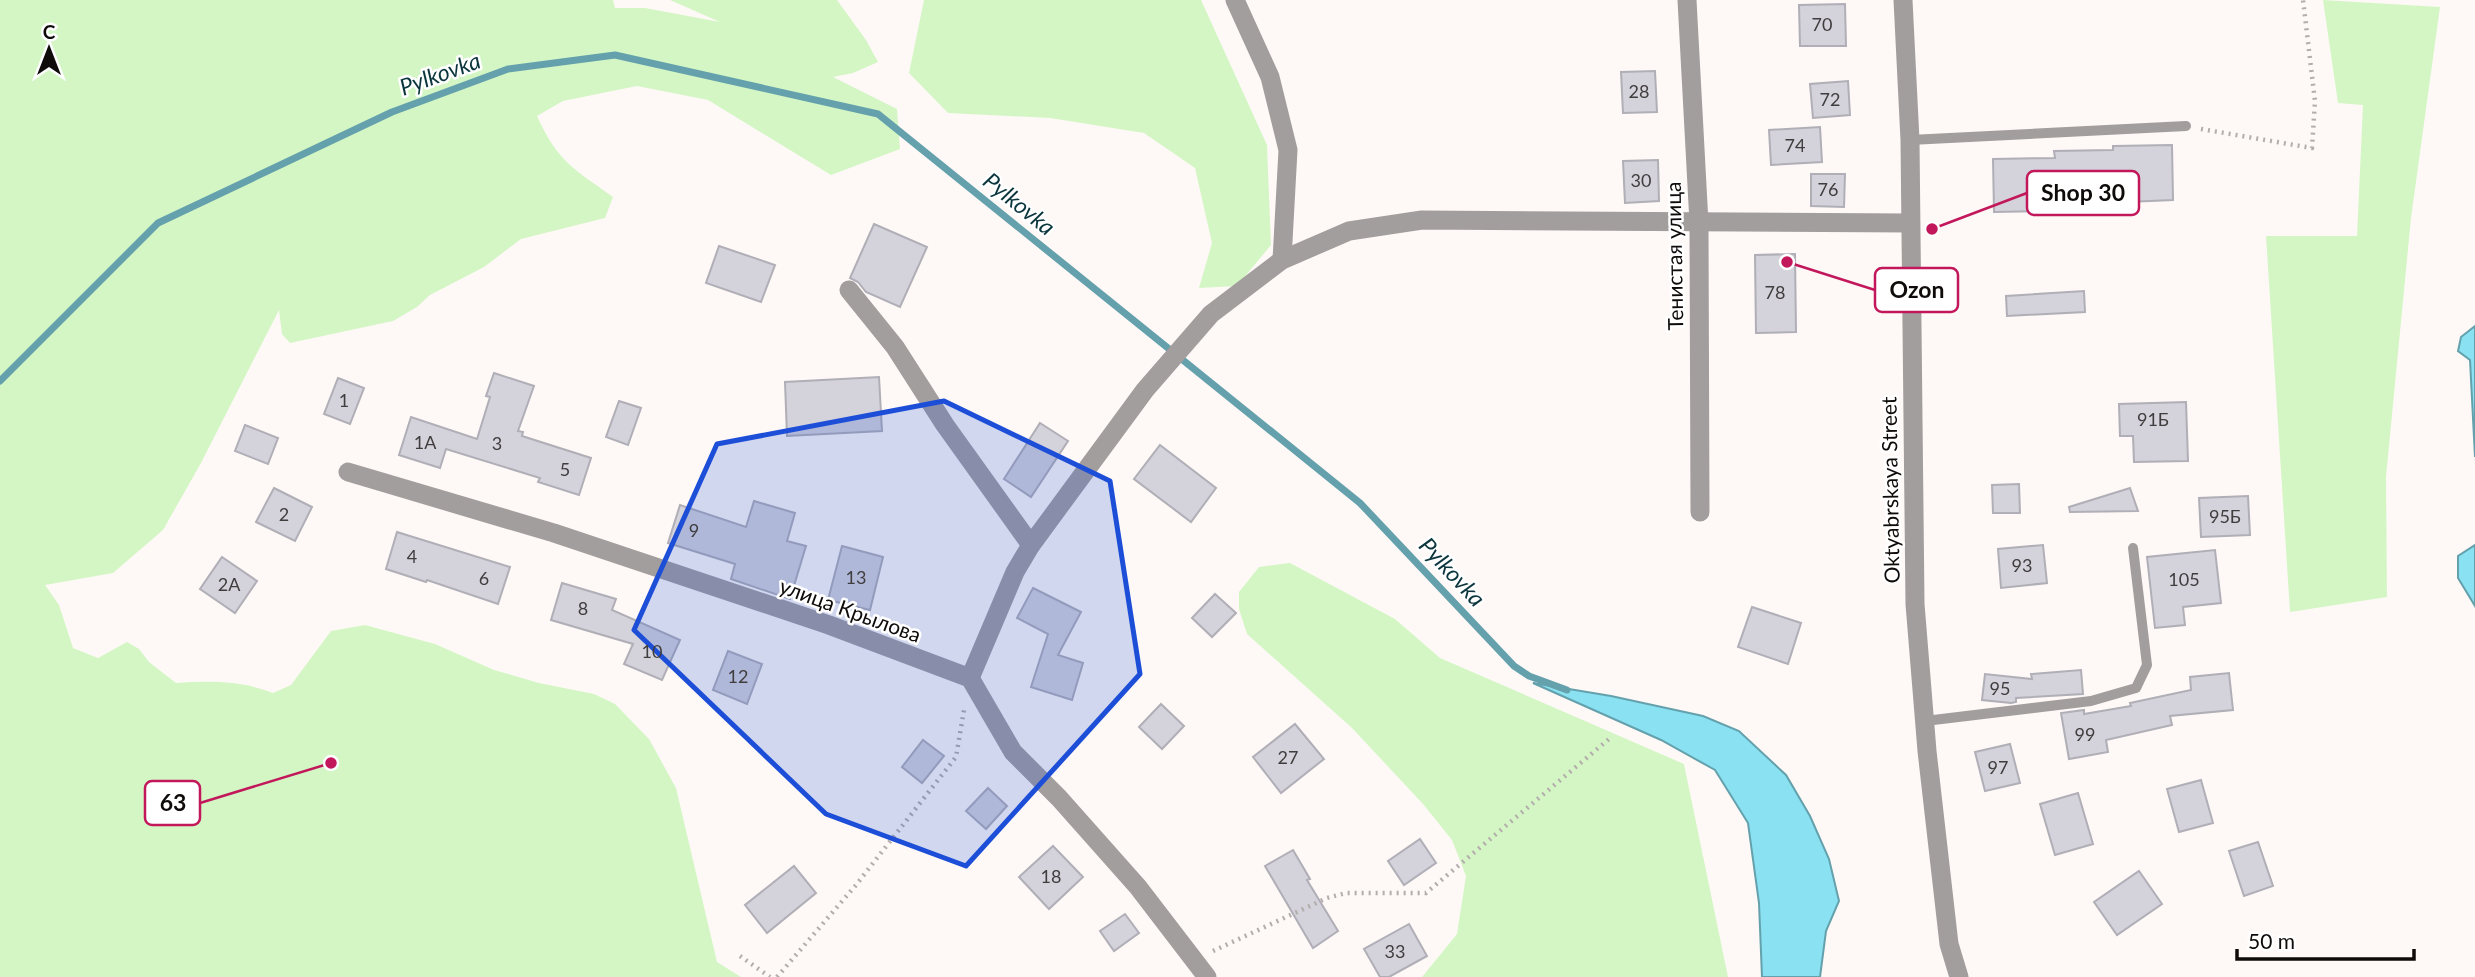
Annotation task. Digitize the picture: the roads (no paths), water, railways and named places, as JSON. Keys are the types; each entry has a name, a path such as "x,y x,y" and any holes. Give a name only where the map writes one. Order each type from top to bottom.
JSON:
{"street":[{"path":"1235,0 1270,78 1288,150 1282,260"},
{"name":"Тенистая улица","path":"1687,0 1699,223 1700,512"},
{"name":"Oktyabrskaya Street","path":"1903,0 1910,140 1915,604 1949,944 1959,977"},
{"path":"1207,977 1138,887 1059,798 1013,752 970,678 1015,572 1031,544 1144,390 1211,314 1282,260 1349,230 1422,220 1910,223"},
{"path":"849,290 895,347 945,425 1031,544"},
{"name":"улица Крылова","path":"348,471 554,533 829,625 970,678"}],"lane":[{"path":"1910,140 2186,126"},
{"path":"1925,721 2091,701 2136,688 2147,665 2133,548"}],"water":[{"path":"2475,326 2475,457 2470,360 2458,351 2461,337"},
{"path":"2475,545 2475,606 2458,578 2458,556"},
{"path":"1533,683 1611,696 1703,716 1739,731 1786,775 1810,816 1829,859 1839,901 1826,931 1820,977 1762,977 1759,903 1748,823 1715,770 1661,740"}],"waterway":[{"name":"Pylkovka","path":"0,381 158,223 392,112 508,69 615,55 878,114 1360,503 1514,666 1529,676 1567,690"}],"place":[{"name":"Shop 30","path":"1932,229"},
{"name":"Ozon","path":"1787,262"},
{"name":"63","path":"331,763"}]}
